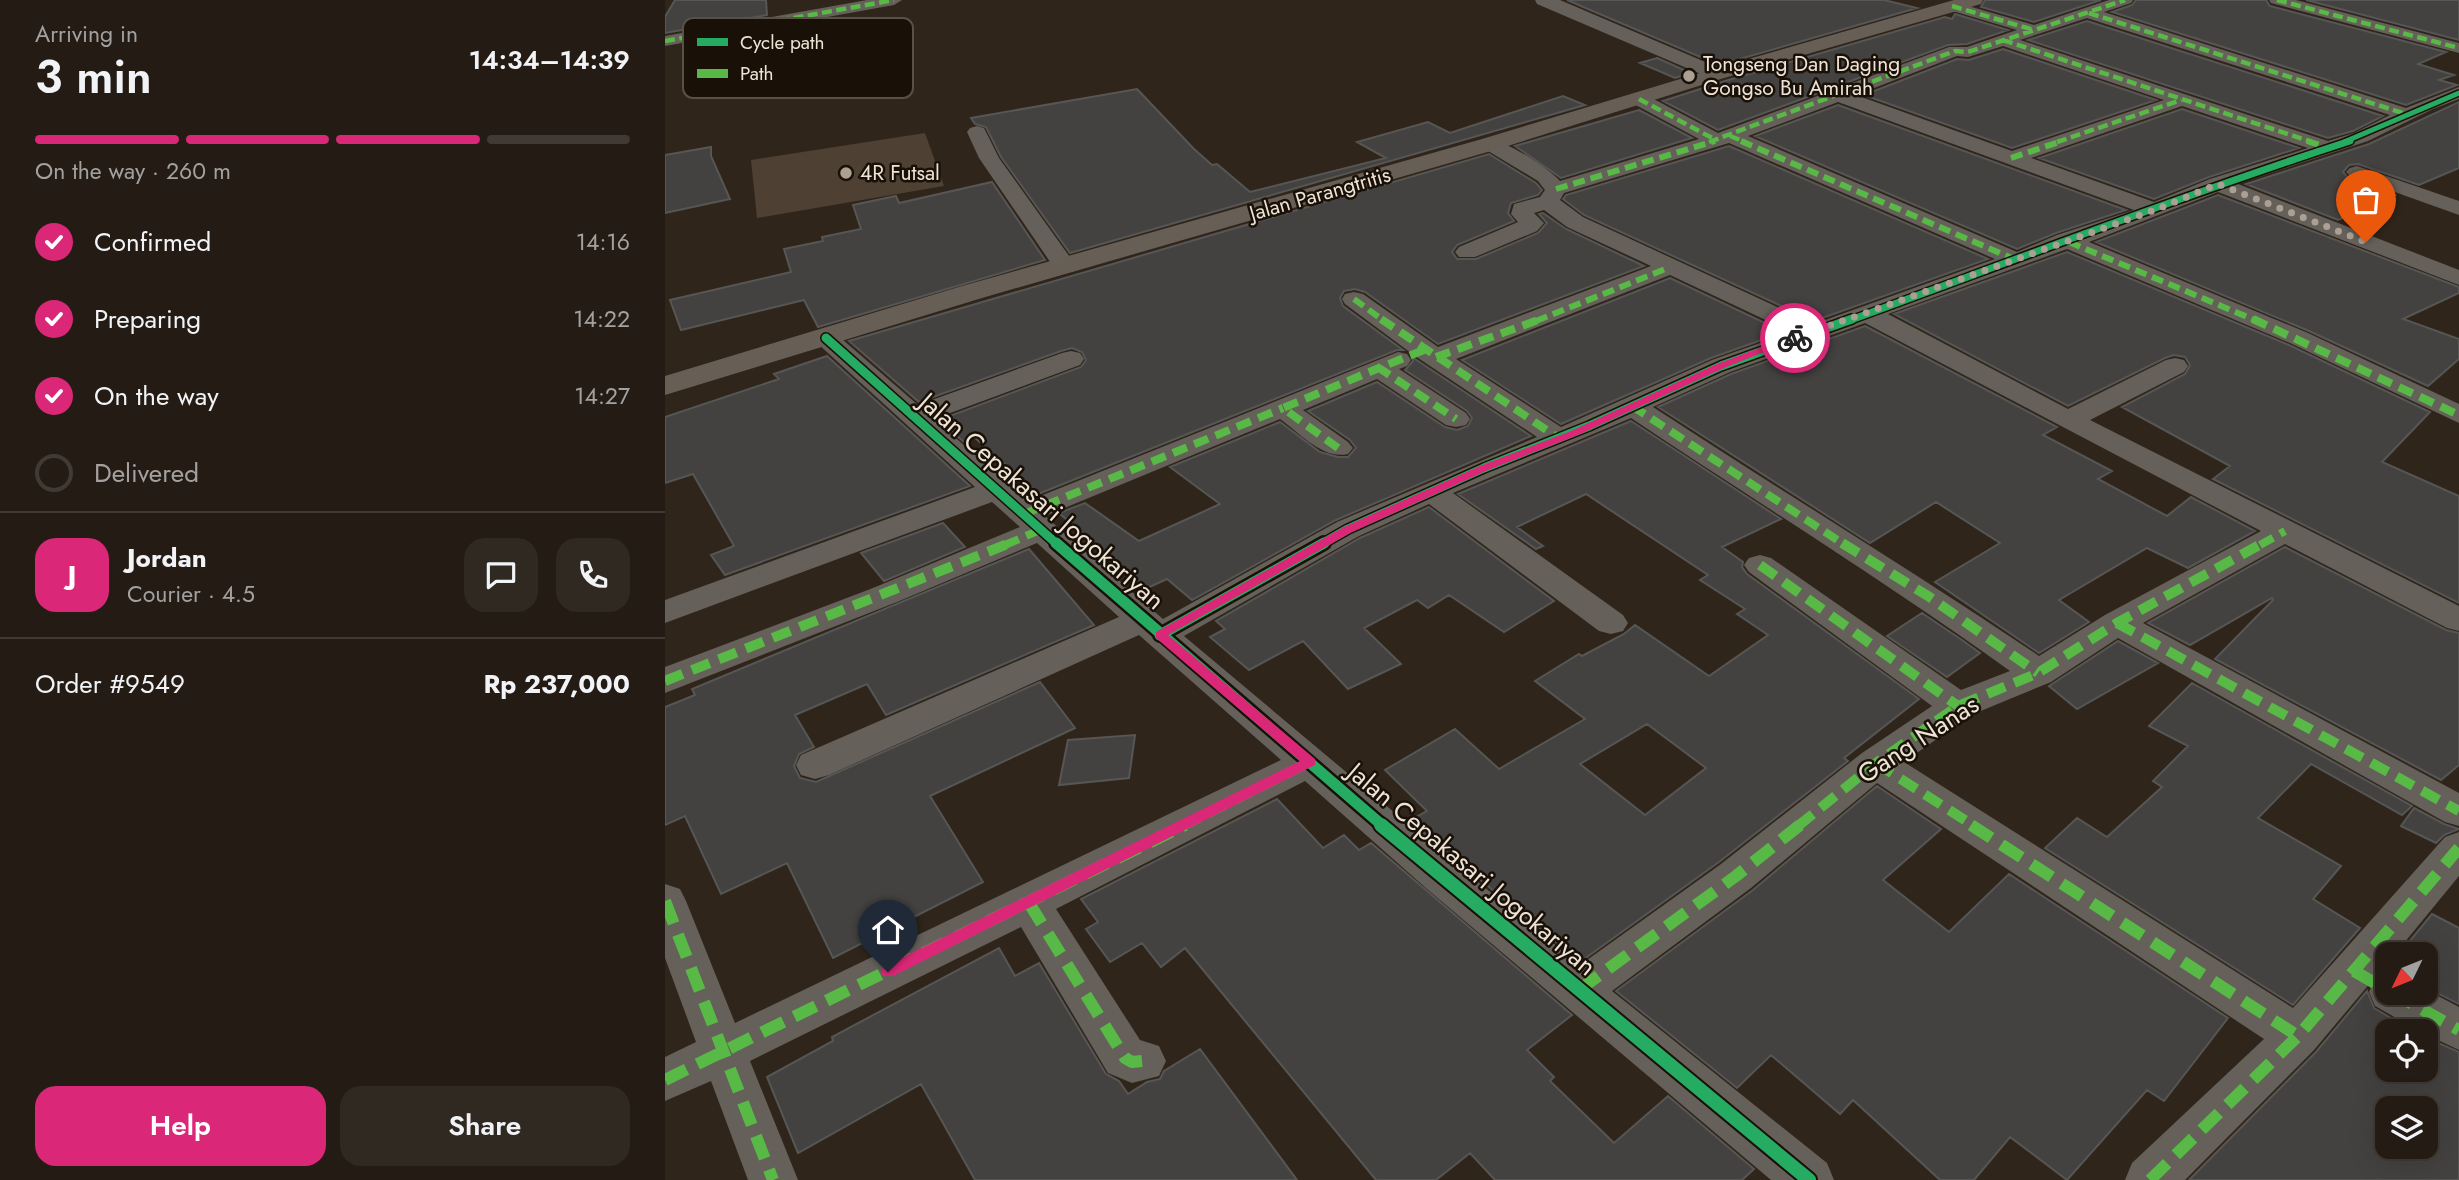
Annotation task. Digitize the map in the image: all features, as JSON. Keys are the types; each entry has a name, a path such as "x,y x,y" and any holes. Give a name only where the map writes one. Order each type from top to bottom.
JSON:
{"main road":[{"name":"Jalan Parangtritis","path":"665,386 972,292 1490,144 1717,74 1963,3"}],"street":[{"path":"1544,0 1717,74"},
{"path":"1467,252 1529,226 1533,223 1522,214 1522,209 1552,195 1722,137 1951,52 1968,52 2125,0"},
{"path":"2277,0 2459,48"},
{"path":"789,18 881,1"},
{"path":"1963,3 2035,30"},
{"path":"2089,13 2418,110 2459,113"},
{"path":"665,41 683,38"},
{"path":"2002,40 2329,148"},
{"path":"815,765 1151,627 1348,529 1431,491 1560,439 1720,366 2155,210 2218,184 2361,137 2459,93"},
{"path":"1838,95 2155,210"},
{"path":"1639,99 1722,137 2016,260"},
{"path":"2011,158 2181,100"},
{"path":"977,132 989,158 1065,267"},
{"path":"1490,144 1545,177 1552,195 1575,222 1668,268 1811,332"},
{"path":"2357,172 2459,208"},
{"path":"2218,184 2459,278"},
{"path":"2066,240 2288,333 2459,415"},
{"path":"665,612 1021,511 1379,368 1505,333 1668,268"},
{"path":"1354,299 1560,439"},
{"path":"1868,314 2068,420 2459,620"},
{"name":"Jalan Cepakasari Jogokariyan","path":"826,338 1151,627 1579,990 1809,1180"},
{"path":"912,417 1071,359"},
{"path":"2068,420 2175,366"},
{"path":"1379,368 1456,419"},
{"path":"1632,406 1789,510 1927,596 2038,673"},
{"path":"1283,408 1338,448"},
{"path":"1431,491 1611,624"},
{"path":"665,681 911,585 1021,511"},
{"name":"Gang Nanas","path":"1579,990 1736,876 1876,763 1958,706 2038,673 2117,624 2285,531"},
{"path":"1760,565 1958,706"},
{"path":"2117,624 2459,811"},
{"path":"665,1080 1029,903 1310,762"},
{"path":"1876,763 2298,1036"},
{"path":"2403,942 2455,858"},
{"path":"665,901 773,1180"},
{"path":"1029,903 1125,1058 1132,1062 1142,1062"},
{"path":"2150,1180 2298,1036 2375,986"},
{"path":"2413,1005 2459,1030"}],"shaded area":[{"name":"4R Futsal","path":"925,133 944,186 757,218 751,160"}],"building":[{"path":"675,0 766,0 767,15 750,18 683,18 683,30 665,33 665,17"},
{"path":"1567,0 1884,0 1917,8 1719,65"},
{"path":"1985,0 2101,0 2034,22 1981,7"},
{"path":"2136,0 2266,0 2270,6 2446,52 2418,64 2454,75 2439,80 2457,85 2406,105 2112,12 2132,5"},
{"path":"2306,0 2459,0 2459,40"},
{"path":"1955,14 2008,30 1967,44 1948,45 1718,130 1663,101 1945,17 1952,19"},
{"path":"2087,21 2383,116 2353,131 2328,138 2028,40"},
{"path":"2003,49 2156,100 2012,148 1864,95 1957,59 1969,60"},
{"path":"1657,58 1691,73 1675,78 1640,63"},
{"path":"1137,89 1194,149 1212,165 1217,164 1250,192 1386,158 1357,142 1428,122 1450,133 1563,96 1585,105 1070,253 1001,157 986,127 975,124 971,118"},
{"path":"2459,102 2459,168 2419,185 2358,164 2349,165 2343,172 2348,178 2395,195 2338,220 2246,184 2369,144"},
{"path":"1838,105 2126,210 2017,249 1755,136"},
{"path":"2182,109 2299,148 2209,177 2154,199 2039,158"},
{"path":"1639,110 1692,138 1561,178 1515,146"},
{"path":"1729,146 1988,259 1814,321 1584,215 1563,199 1566,195"},
{"path":"711,147 711,156 730,199 665,213 665,155"},
{"path":"1489,154 1536,183 1542,190 1538,195 1511,203 1508,213 1514,221 1457,245 1452,252 1457,259 1476,259 1538,233 1547,223 1539,214 1543,213 1566,229 1644,266 1438,344 1365,292 1355,289 1344,291 1340,298 1343,306 1403,350 1397,350 1038,494 973,436 965,443 939,420 1081,367 1086,360 1082,352 1072,348 1061,351 919,402 849,341"},
{"path":"992,182 1045,260 818,327 804,300 681,330 670,300 791,272 784,249 861,229 853,205 896,196 899,203"},
{"path":"2218,195 2459,287 2459,293 2403,319 2459,339 2459,359 2428,386 2309,331 2096,242"},
{"path":"2067,252 2289,345 2430,412 2382,462 2459,496 2459,603 2213,479 2230,466 2122,407 2185,374 2190,365 2185,357 2174,355 2165,358 2068,406 1894,314"},
{"path":"1670,278 1784,332 1711,358 1561,424 1462,360"},
{"path":"1865,326 2057,427 2043,435 2112,471 2098,479 2167,516 2191,497 2255,531 2188,568 2147,548 2059,600 2089,622 2039,653 1935,582 2000,543 1936,502 1870,543 1658,407 1731,374"},
{"path":"827,356 970,486 725,575 711,555 734,546 693,474 665,483 665,417 779,379 774,374"},
{"path":"1412,357 1531,436 1336,520 1192,600 1167,579 1145,589 1059,513 1085,503 1139,541 1220,504 1170,467 1280,422 1320,452 1348,457 1356,448 1350,440 1308,411 1377,382 1445,427 1457,430 1468,426 1472,418 1467,411 1405,370 1413,361"},
{"path":"1631,421 1781,519 1722,547 1743,562 1742,567 1747,574 1919,699 1844,758 1848,761 1719,862 1580,962 1409,821 1427,811 1385,770 1455,729 1499,769 1585,719 1535,681 1579,654 1582,656 1624,634 1635,625 1709,676 1768,635 1737,614 1745,609 1700,580 1708,575 1586,494 1517,527 1543,546 1536,549 1458,494","holes":["1647,724 1706,768 1645,815 1580,764"]},
{"path":"1429,507 1554,601 1504,632 1449,595 1428,608 1417,600 1364,628 1401,664 1348,689 1303,641 1249,670 1210,637 1225,629 1216,621 1360,538"},
{"path":"943,523 965,547 884,581 861,553"},
{"path":"2285,547 2446,630 2459,633 2459,765 2441,780 2215,659 2272,598 2190,645 2148,623"},
{"path":"1029,549 1094,625 886,715 867,684 795,715 814,747 799,754 794,766 800,778 816,782 1040,682 1075,728 930,796 983,882 833,958 787,863 721,894 685,816 665,825 665,707 695,695 692,689"},
{"path":"1922,613 1980,653 1947,677 1887,636"},
{"path":"2118,641 2158,663 2077,709 2049,686"},
{"path":"2192,683 2412,806 2402,815 2311,764 2258,818 2341,866 2313,899 2360,928 2293,1005 2045,848 2077,818 2107,837 2162,787 2153,781 2188,746 2149,726"},
{"path":"1135,735 1129,778 1059,785 1068,740"},
{"path":"1877,786 1941,829 1883,880 1949,932 2009,874 2228,1018 2164,1101 2147,1090 2067,1180 2010,1137 1974,1180 1940,1180 1853,1100 1840,1114 1771,1055 1737,1088 1616,991 1753,890"},
{"path":"1277,799 1323,848 1344,835 1359,850 1371,843 1572,1015 1527,1050 1554,1077 1550,1081 1614,1143 1668,1096 1754,1169 1742,1180 1495,1180 1470,1153 1436,1180 1376,1180 1185,948 1161,967 1142,943 1110,962 1086,929 1098,922 1081,899"},
{"path":"2414,808 2459,829 2444,835 2436,843 2401,826"},
{"path":"2432,914 2459,928 2459,1004 2438,994 2438,942 2409,942"},
{"path":"999,948 1015,976 1039,963 1106,1074 1119,1081 1128,1094 1147,1082 1160,1079 1164,1071 1200,1049 1297,1180 975,1180 921,1084 798,1153 767,1077 833,1041 832,1037"},
{"path":"2367,991 2374,1008 2393,1019 2375,1019 2375,1082 2438,1082 2438,1043 2459,1052 2459,1180 2189,1180 2316,1052"}],"marked path":[{"path":"793,18 894,0"},
{"path":"1556,189 1730,136 1955,51 1968,52 2125,0"},
{"path":"2277,0 2459,48"},
{"path":"1952,6 2034,30"},
{"path":"2089,13 2409,115"},
{"path":"665,41 683,38"},
{"path":"2003,40 2329,148"},
{"path":"1639,99 1714,139"},
{"path":"2011,158 2181,100"},
{"path":"1730,136 2016,260"},
{"path":"2069,242 2299,338 2459,415"},
{"path":"1436,357 1505,333 1668,268"},
{"path":"1354,299 1424,350 1560,439"},
{"path":"1424,350 1379,368 1456,419"},
{"path":"1338,448 1283,408 1379,368"},
{"path":"1632,406 1789,510 1928,596 2038,673"},
{"path":"1024,514 1283,408"},
{"path":"665,681 885,595 1040,530"},
{"path":"1579,990 1736,876 1876,763 1958,706 2038,673 2117,623 2285,531"},
{"path":"1760,565 1958,706"},
{"path":"2117,623 2459,811"},
{"path":"665,1080 1029,903 1310,762"},
{"path":"1876,763 2298,1036"},
{"path":"2150,1180 2298,1036 2459,848"},
{"path":"665,901 773,1180"},
{"path":"1029,903 1125,1058 1132,1062 1142,1061"},
{"path":"2354,971 2375,983"},
{"path":"2414,1005 2459,1030"}],"cycle path":[{"path":"1160,635 1348,529 1484,468 1589,426 1721,366 2155,210 2218,184 2361,137 2426,105 2459,93"},
{"path":"826,338 1160,635 1442,877 1809,1180"}],"way so far":[{"path":"1795,338 2155,210 2218,184 2366,242"}],"place":[{"name":"Tongseng Dan Daging Gongso Bu Amirah","path":"1689,76"},
{"name":"4R Futsal","path":"846,173"}],"route":[{"path":"888,972 1310,762 1160,635 1348,529 1484,468 1574,433 1720,366 1795,338"}]}
